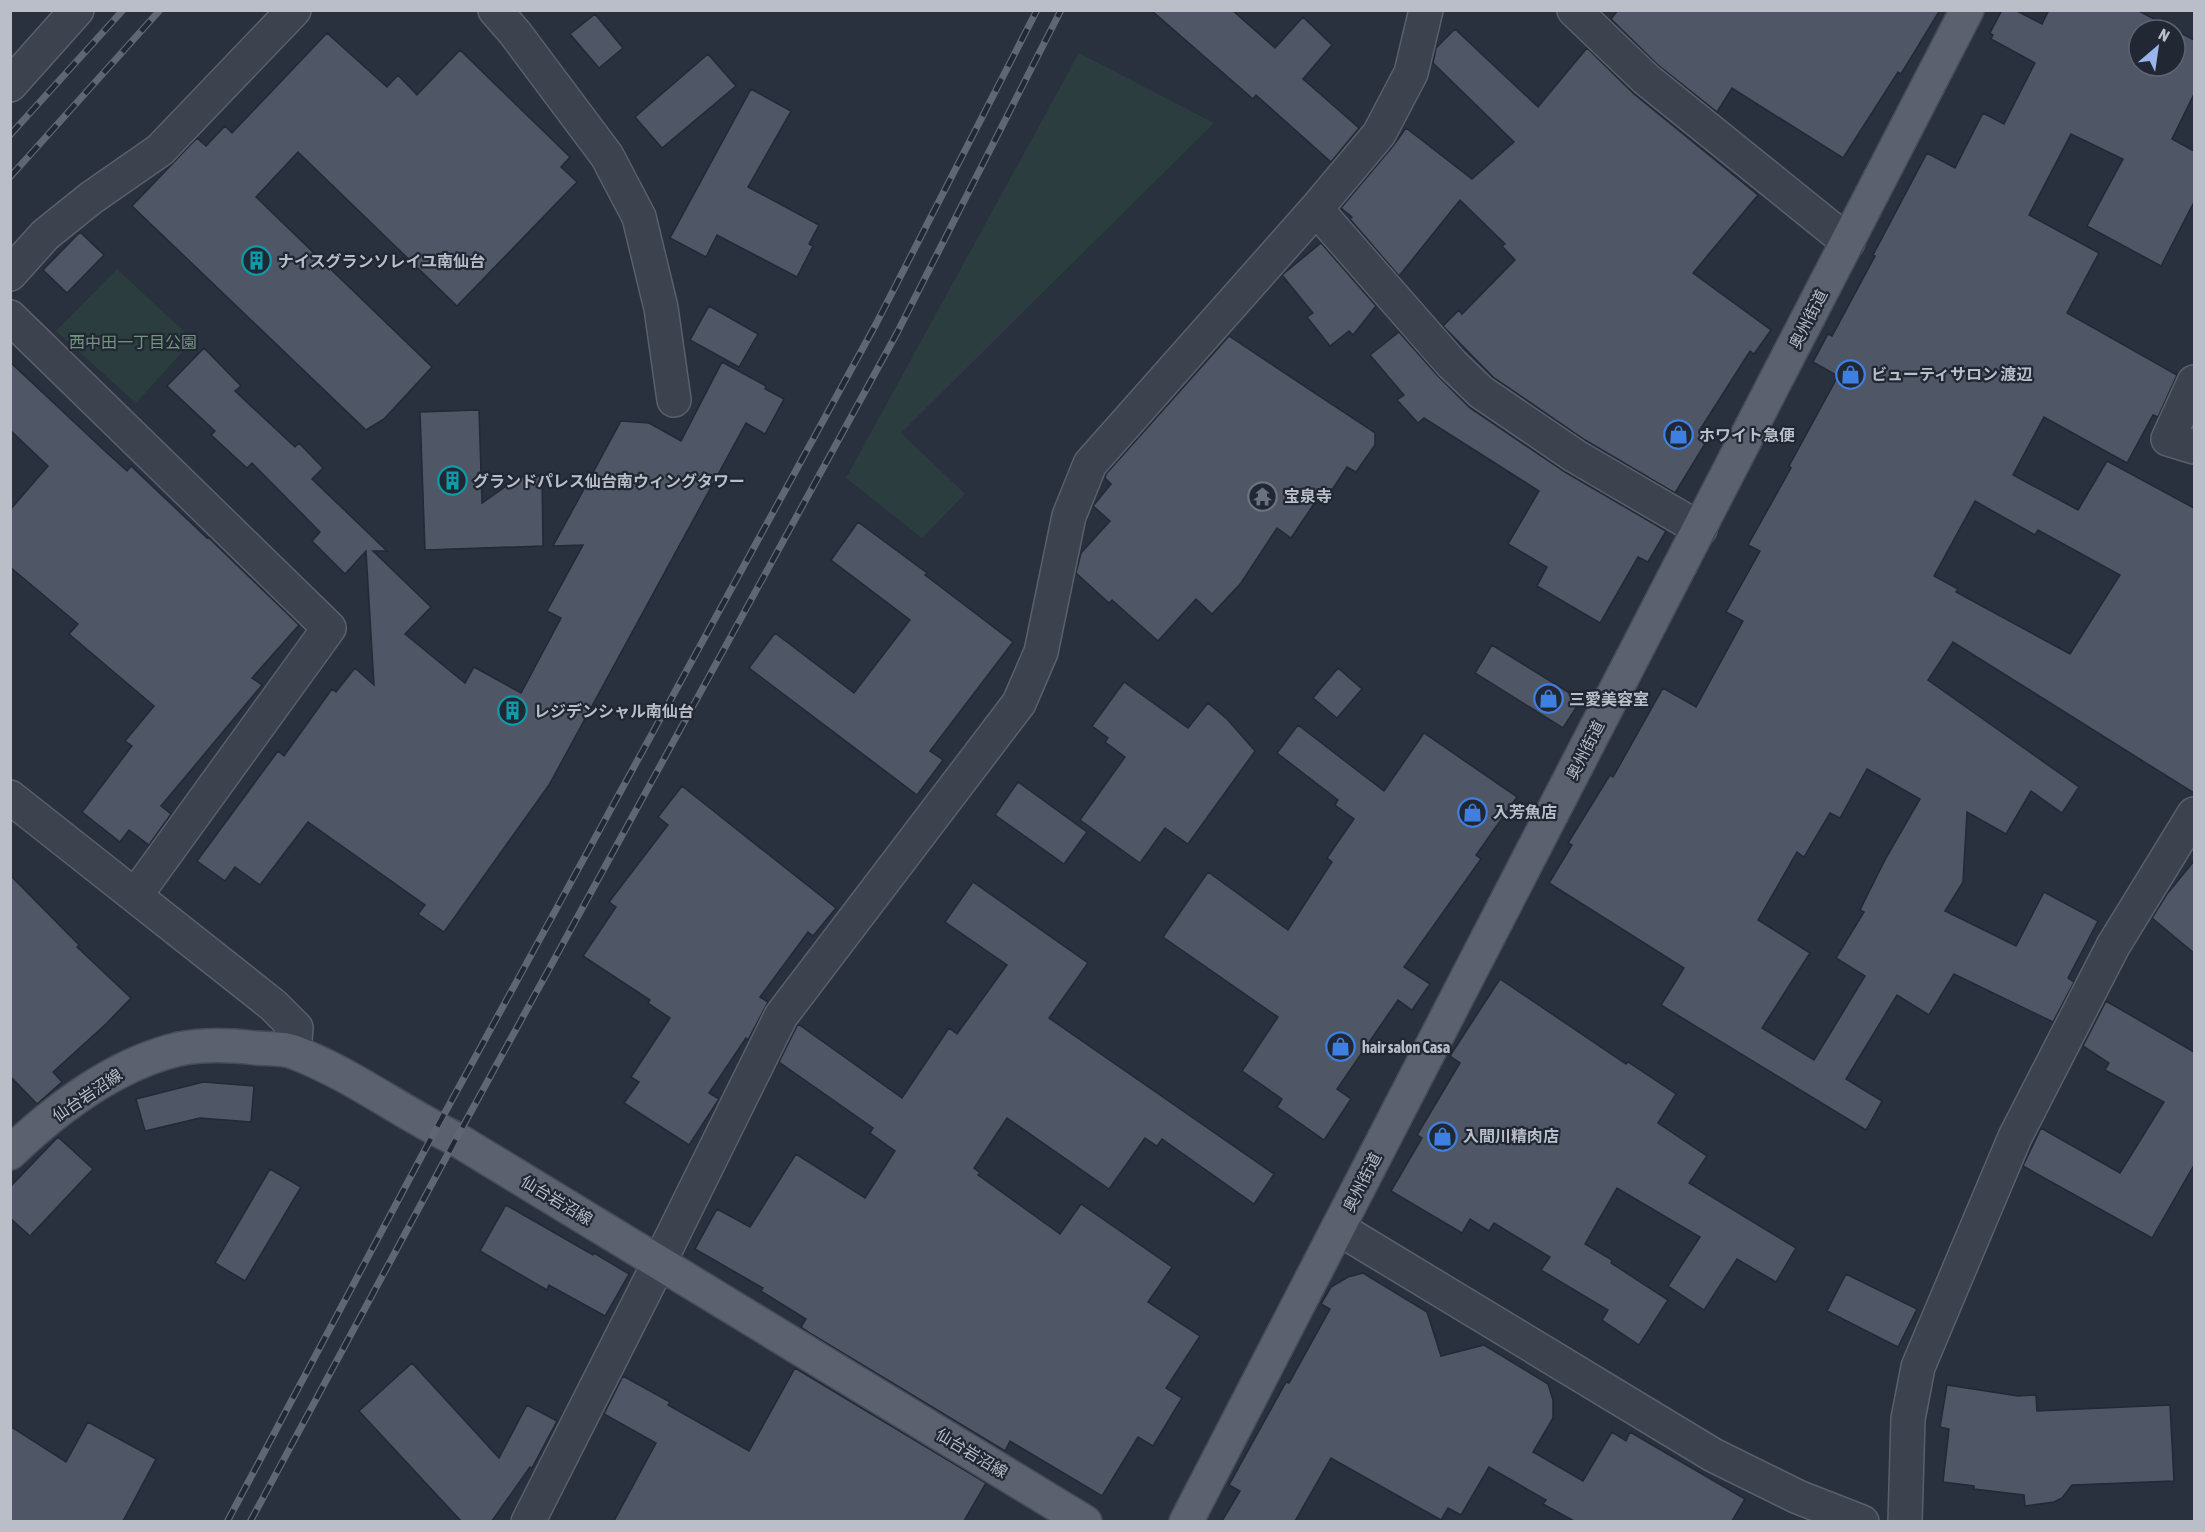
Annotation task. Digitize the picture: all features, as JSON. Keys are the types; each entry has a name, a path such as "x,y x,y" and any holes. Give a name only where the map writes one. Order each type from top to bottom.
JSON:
{"main road":[{"name":"奥州街道","path":"1186,1521 1967,10"},
{"name":"仙台岩沼線","path":"10,1153 51,1118 100,1082 136,1063 180,1049 227,1045 294,1052 364,1087 456,1139 1085,1521"}],"street":[{"path":"10,85 77,10"},
{"path":"10,274 45,235 91,198 160,150 294,10"},
{"path":"495,10 515,33 607,156 639,217 661,308 674,400"},
{"path":"528,1521 660,1262 781,1016 1019,703 1041,652 1069,516 1090,464 1316,209 1379,134 1411,74 1426,10"},
{"path":"1574,10 1646,79 1848,242"},
{"path":"1316,209 1451,363 1481,392 1575,456 1700,529"},
{"path":"10,316 329,628 135,896"},
{"path":"2194,382 2168,439 2194,447"},
{"path":"10,797 273,1005 296,1028 294,1052"},
{"path":"1905,1521 1908,1419 1918,1367 2015,1137 2113,946 2191,827"},
{"path":"1338,1228 1713,1455 1798,1497 1862,1521"}],"green space":[{"path":"1079,53 1214,123 901,433 965,494 922,538 846,478"},
{"name":"西中田一丁目公園","path":"117,269 193,340 136,403 56,331"}],"building":[{"path":"1151,10 1232,10 1275,48 1303,17 1332,45 1303,79 1359,128 1331,162 1256,95 1253,99"},
{"path":"1618,10 1940,10 1901,74 1898,72 1843,158 1732,88 1717,112 1658,65 1611,19"},
{"path":"2002,10 2015,10 2042,24 2049,10 2137,10 2152,18 2127,18 2127,78 2187,78 2187,36 2194,40 2194,94 2172,139 2194,151 2194,202 2161,266 2087,226 2123,159 2071,134 2029,215 2099,253 2067,313 2177,375 2158,417 2153,415 2127,463 2044,417 2013,475 2078,510 2107,461 2194,508 2194,793 1953,642 1928,680 2079,787 2062,813 2031,791 2006,834 1967,812 1963,882 1945,911 2016,946 2044,892 2098,921 2068,978 2074,982 2053,1022 1954,974 1929,1015 1897,995 1846,1079 1882,1101 1866,1130 1661,1005 1684,968 1549,883 1572,845 1568,843 1610,775 1613,777 1663,688 1696,707 1743,621 1726,612 1760,551 1748,545 1838,376 1813,362 1828,334 1832,336 1927,153 1955,168 1983,113 2004,124 2035,63 1991,39 1993,35 1990,33","holes":["1975,501 2035,535 2038,530 2120,575 2070,654 1956,592 1958,589 1934,576","1867,769 1920,799 1860,910 1864,912 1836,958 1865,976 1814,1060 1762,1028 1810,953 1758,920 1797,852 1804,857 1830,813 1840,818"]},
{"path":"595,14 623,48 599,68 570,34"},
{"path":"1455,29 1538,107 1587,48 1634,94 1758,195 1693,273 1771,330 1754,354 1750,351 1701,428 1711,434 1675,493 1585,440 1493,377 1443,326 1459,310 1462,314 1515,260 1502,246 1505,244 1460,200 1399,276 1350,219 1352,217 1341,208 1406,128 1472,179 1514,142 1433,63 1436,48"},
{"path":"327,33 387,87 398,75 417,95 460,50 570,157 561,167 577,182 457,306 298,152 256,197 432,367 384,419 366,430 132,206 197,138 206,146 225,126 232,133"},
{"path":"708,54 736,86 662,148 635,117"},
{"path":"751,89 791,111 748,187 819,225 809,244 813,246 797,277 717,235 706,257 670,238"},
{"path":"80,232 104,255 67,293 43,270"},
{"path":"1321,243 1376,306 1353,335 1349,331 1330,346 1307,317 1313,313 1282,275"},
{"path":"709,306 758,334 739,367 690,340"},
{"path":"1399,332 1470,408 1565,472 1666,531 1648,562 1638,557 1600,623 1537,586 1547,567 1508,544 1539,491 1424,418 1418,423 1397,400 1404,395 1370,355"},
{"path":"1229,336 1375,433 1375,445 1356,472 1347,467 1330,493 1324,489 1291,538 1277,528 1241,583 1212,614 1196,599 1158,641 1112,600 1109,603 1076,573 1081,553 1110,521 1093,506 1111,484 1105,478 1106,474"},
{"path":"204,348 241,386 235,391 295,447 299,443 323,468 312,479 387,551 373,551 431,607 405,634 465,683 474,667 521,693 561,618 547,611 583,545 553,546 621,421 649,423 681,441 722,362 766,386 765,389 784,399 765,434 746,423 549,785 444,932 418,914 425,905 308,822 260,885 235,867 225,881 197,861 278,751 284,756 332,689 336,692 355,668 374,685 366,551 345,574 312,541 320,532 252,463 247,468 211,435 215,431 167,386"},
{"path":"10,362 127,471 131,466 299,625 252,678 262,685 161,806 171,814 149,845 129,830 120,842 82,812 132,746 125,741 154,706 69,634 78,624 10,567 10,510 48,466 10,430"},
{"name":"グランドパレス仙台南ウィングタワー","path":"479,410 482,503 519,477 542,476 543,546 425,550 420,412"},
{"path":"858,522 927,573 925,575 1013,642 930,751 943,760 917,795 749,668 775,633 854,693 910,620 831,560"},
{"path":"1492,645 1581,700 1563,728 1475,673"},
{"path":"1338,668 1362,689 1337,718 1313,698"},
{"path":"1124,682 1188,728 1208,703 1227,719 1255,751 1188,844 1165,828 1140,863 1080,820 1125,757 1105,742 1108,738 1092,726"},
{"path":"1298,725 1384,791 1424,733 1517,797 1476,855 1481,859 1404,967 1430,984 1412,1010 1398,1000 1337,1089 1351,1099 1324,1140 1277,1107 1282,1099 1242,1071 1278,1017 1163,937 1208,872 1288,930 1332,862 1327,858 1354,819 1335,805 1338,800 1277,753"},
{"path":"1018,782 1087,832 1064,864 995,815"},
{"path":"682,786 836,908 813,936 808,932 760,997 768,1002 748,1040 746,1038 709,1093 719,1099 689,1145 624,1103 639,1082 631,1077 670,1018 648,1003 650,1000 583,956 616,907 609,902 668,825 658,817"},
{"path":"2194,861 2194,953 2152,918 2167,894"},
{"path":"10,875 79,945 77,947 131,998 53,1072 62,1082 37,1104 10,1076"},
{"path":"973,882 1088,963 1049,1018 1274,1174 1254,1204 1162,1139 1157,1146 1145,1138 1109,1189 1007,1118 974,1168 980,1173 978,1175 1060,1234 1081,1204 1172,1267 1148,1302 1200,1336 1166,1388 1182,1398 1153,1446 1138,1437 1102,1496 1010,1441 1005,1451 813,1335 801,1327 806,1319 761,1291 763,1288 695,1249 717,1209 750,1227 796,1154 865,1198 895,1151 870,1133 873,1128 779,1062 798,1024 902,1098 949,1028 957,1034 1007,965 945,922"},
{"path":"1500,979 1626,1064 1628,1062 1676,1094 1658,1123 1707,1156 1689,1183 1796,1248 1776,1282 1737,1259 1704,1310 1668,1286 1700,1237 1617,1188 1585,1244 1612,1260 1611,1263 1668,1300 1639,1345 1602,1320 1608,1310 1541,1270 1550,1257 1494,1223 1489,1231 1470,1219 1462,1233 1391,1191 1422,1138 1417,1135 1460,1063 1450,1056"},
{"path":"2106,1001 2194,1052 2194,1165 2152,1238 2023,1166 2041,1128 2120,1173 2164,1102 2105,1070 2109,1063 2083,1046"},
{"path":"203,1082 254,1086 251,1122 200,1118 145,1131 136,1099"},
{"path":"58,1137 93,1169 30,1236 10,1218 10,1187"},
{"path":"270,1169 301,1187 245,1281 215,1263"},
{"path":"506,1205 629,1274 605,1316 549,1285 547,1290 480,1251"},
{"path":"1363,1273 1427,1312 1441,1356 1484,1345 1548,1384 1553,1400 1553,1418 1533,1452 1583,1481 1612,1432 1626,1441 1630,1432 1745,1499 1732,1521 1574,1521 1543,1504 1546,1500 1489,1467 1461,1515 1448,1508 1441,1520 1331,1458 1295,1521 1222,1521 1240,1491 1229,1485 1286,1382 1289,1383 1330,1309 1321,1304 1331,1287 1348,1277"},
{"path":"1846,1274 1917,1309 1898,1347 1827,1311"},
{"path":"412,1363 499,1458 527,1405 557,1421 532,1468 530,1467 492,1521 461,1521 359,1411"},
{"path":"795,1368 986,1483 964,1521 614,1521 656,1443 604,1414 623,1376 670,1402 668,1405 749,1451"},
{"path":"1947,1385 2018,1396 2036,1395 2037,1411 2170,1405 2174,1481 2072,1485 2062,1498 2054,1502 2025,1506 2024,1495 1974,1489 1974,1486 1943,1482 1949,1429 1940,1427"},
{"path":"88,1422 156,1459 123,1521 10,1521 10,1426 66,1462"}],"railway":[{"path":"10,135 123,10"},
{"path":"10,177 160,10"},
{"path":"227,1522 436,1129 876,324 1037,10"},
{"path":"250,1522 456,1139 897,333 1061,10"}],"place":[{"name":"ナイスグランソレイユ南仙台","path":"257,261"},
{"name":"ビューティサロン 渡辺","path":"1850,374"},
{"name":"ホワイト急便","path":"1678,435"},
{"name":"グランドパレス仙台南ウィングタワー","path":"452,481"},
{"name":"宝泉寺","path":"1263,496"},
{"name":"三愛美容室","path":"1548,699"},
{"name":"レジデンシャル南仙台","path":"513,711"},
{"name":"入芳魚店","path":"1472,812"},
{"name":"hair salon Casa","path":"1341,1047"},
{"name":"入間川精肉店","path":"1442,1136"}]}
